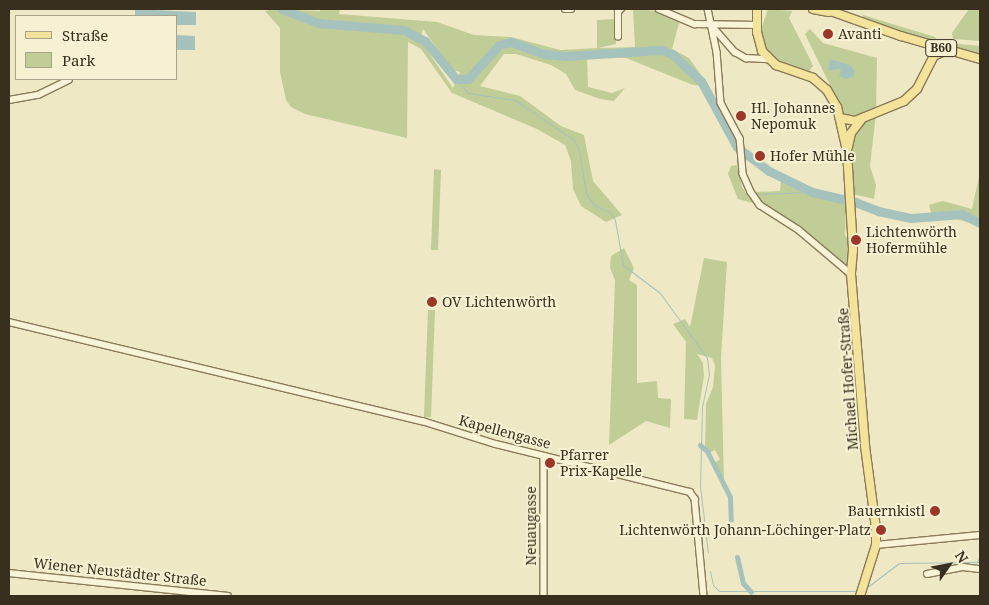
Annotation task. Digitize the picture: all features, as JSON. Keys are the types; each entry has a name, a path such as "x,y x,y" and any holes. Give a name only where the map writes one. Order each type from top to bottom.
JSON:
{"main road":[{"path":"757,9 758,42 768,59 821,84 832,98 840,118 847,150"},
{"path":"757,24 763,9"},
{"name":"B60","path":"813,9 828,11 946,50 980,59"},
{"path":"922,42 930,50 932,59"},
{"path":"840,118 851,122 861,120 898,105 911,96 932,59 946,50"},
{"path":"847,150 851,133 861,120"},
{"name":"Michael Hofer-Straße","path":"847,150 851,274 876,545"},
{"path":"861,596 876,545"}],"street":[{"path":"618,37 618,12 621,9"},
{"path":"660,9 690,22 711,21 757,24"},
{"path":"708,9 717,52 721,104 741,144 740,155 752,194 760,205 799,230 851,274"},
{"path":"711,21 735,52 746,58 768,59"},
{"path":"9,100 38,95 69,80"},
{"name":"Kapellengasse","path":"9,322 422,421 544,456 690,492 695,499 704,596"},
{"name":"Neuaugasse","path":"544,456 544,596"},
{"path":"876,545 980,535"},
{"path":"927,574 963,567 980,570"},
{"name":"Wiener Neustädter Straße","path":"9,573 228,596"}],"green space":[{"path":"272,9 320,11 321,9 340,9 339,14 437,22 474,35 511,37 560,50 597,48 597,20 615,19 616,44 598,48 635,47 633,9 658,11 680,20 672,49 689,58 709,86 693,85 626,58 587,57 588,87 612,93 625,88 614,101 600,99 575,90 566,74 551,65 516,54 504,54 480,86 520,96 561,126 584,135 593,181 622,215 606,222 581,206 573,189 571,161 565,145 537,129 452,93 421,49 408,42 407,138 305,114 291,107 286,100 280,72 280,28 265,11","holes":["423,29 452,70 460,72 453,88 420,40"]},
{"path":"768,9 792,11 789,18 813,66 809,71 785,65 767,52 761,29"},
{"path":"969,9 980,9 980,41 953,39 952,33"},
{"path":"861,10 863,15 935,37 939,42 980,46 980,56 864,19"},
{"path":"810,29 823,43 877,58 876,114 870,166 876,185 874,199 853,194 848,122 805,34"},
{"path":"737,165 742,187 749,198 754,192 780,191 781,181 846,204 845,235 850,244 847,279 834,262 796,231 753,203 738,199 728,174 731,166"},
{"path":"434,169 441,170 438,250 431,250"},
{"path":"980,172 980,226 950,217 933,220 929,205 943,201 972,209"},
{"path":"624,248 634,268 629,280 637,285 637,383 657,381 658,398 671,399 670,428 646,421 609,445 615,280 610,268 611,256"},
{"path":"704,258 727,262 721,358 724,484 713,464 720,459 715,450 709,453 705,447 706,404 713,387 715,366 712,358 697,354 703,363 704,376 697,420 684,419 686,342 673,324 685,319 690,327"},
{"path":"428,310 435,310 431,417 424,417"}],"water":[{"path":"135,9 196,12 196,25 178,25 178,15 135,15"},
{"path":"178,35 195,36 195,50 178,50"},
{"path":"830,59 850,65 855,71 853,77 846,79 839,76 841,70 838,69 828,71"}],"waterway":[{"path":"282,9 319,23 404,30 425,41 456,79 468,79 499,45 511,42 544,54 566,56 661,50 672,54 701,81 737,147 769,171 812,192 855,202 878,211 911,218 962,214 980,223"},
{"path":"456,79 468,93 515,100 574,140 579,150 586,193 594,205 610,212 615,220 623,265 660,293 707,358 709,374 702,406 700,486 708,553"},
{"path":"737,147 740,171"},
{"path":"742,179 750,195"},
{"path":"754,194 812,192"},
{"path":"700,445 707,451 730,497 731,520"},
{"path":"737,557 743,583 751,592"},
{"path":"977,561 980,557"},
{"path":"866,588 899,563 980,562"},
{"path":"710,571 713,585 719,591 857,591"}],"place":[{"name":"Avanti","path":"828,34"},
{"name":"Hl. Johannes Nepomuk","path":"741,116"},
{"name":"Hofer Mühle","path":"760,156"},
{"name":"Lichtenwörth Hofermühle","path":"856,240"},
{"name":"OV Lichtenwörth","path":"432,302"},
{"name":"Pfarrer Prix-Kapelle","path":"550,463"},
{"name":"Bauernkistl","path":"935,511"},
{"name":"Lichtenwörth Johann-Löchinger-Platz","path":"881,530"}]}
